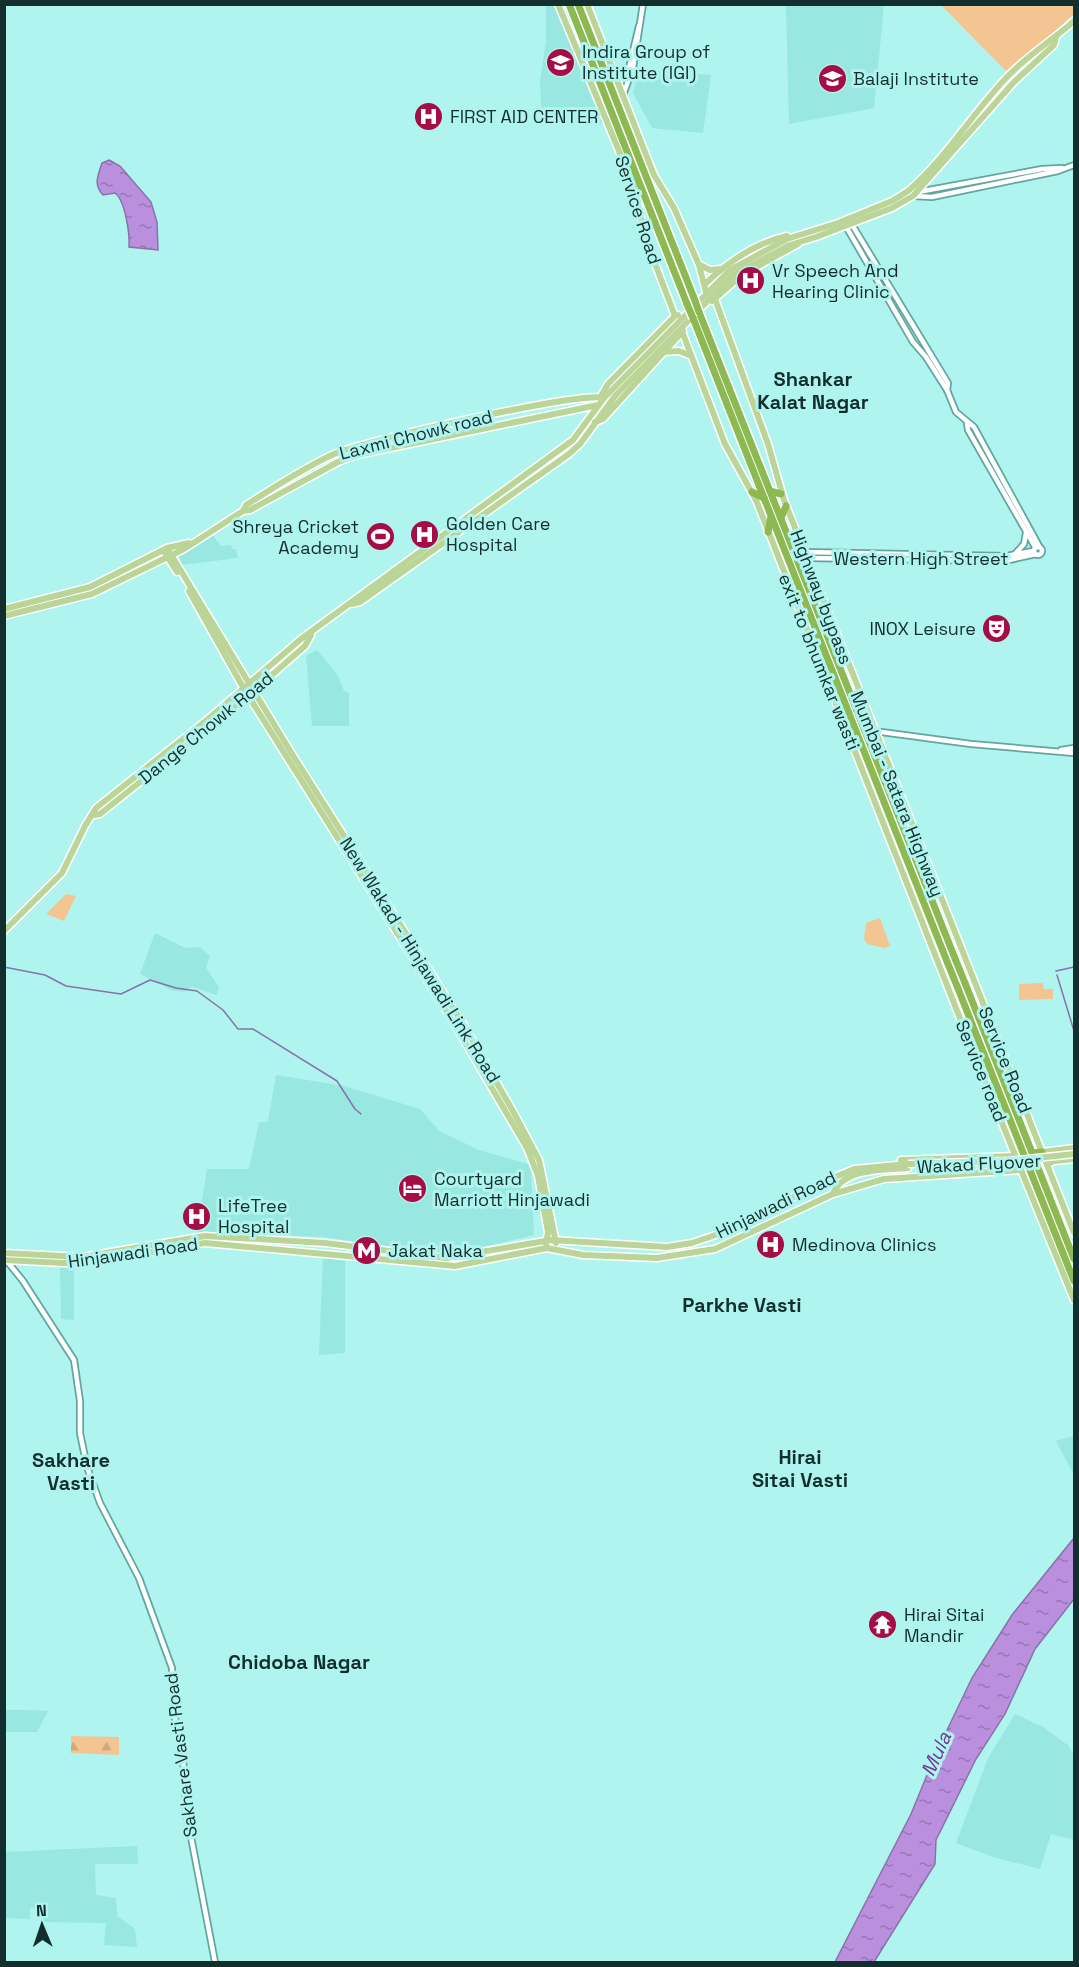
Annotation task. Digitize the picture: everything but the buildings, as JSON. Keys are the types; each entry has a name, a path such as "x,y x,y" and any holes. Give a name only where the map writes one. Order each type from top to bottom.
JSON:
{"highway":[{"name":"Mumbai - Satara Highway","path":"569,4 687,304 688,318 956,961 1074,1259"},
{"name":"Mumbai - Satara Highway","path":"578,4 643,158 699,312 956,961 957,986 1074,1281"},
{"path":"770,491 781,494"},
{"path":"752,492 764,498"},
{"path":"781,518 786,506"},
{"path":"768,532 771,517"},
{"path":"1033,1153 1042,1152"}],"main road":[{"name":"Service Road","path":"558,4 634,187 645,240 675,316"},
{"name":"Service Road","path":"587,4 623,96 643,158 699,265 706,292"},
{"path":"848,222 892,201 917,183 1008,76 1043,44 1056,37 1074,21"},
{"path":"592,421 688,318 706,292 736,266 798,239 892,208 915,194 999,99 1049,50 1056,37"},
{"path":"1043,44 1049,50"},
{"path":"705,284 722,269 764,244 785,236 798,239"},
{"path":"602,397 739,270 798,239"},
{"path":"703,304 715,299 742,275 788,252 798,239"},
{"path":"699,265 710,270 722,269"},
{"name":"Highway bypass","path":"715,299 768,444 781,494 874,731 956,961"},
{"path":"602,397 608,384 675,316 688,318"},
{"path":"592,421 603,419 682,335 688,318"},
{"name":"exit to bhumkar wasti","path":"683,334 689,355 725,444 752,492 942,972"},
{"path":"664,352 679,351 689,355"},
{"name":"Dange Chowk Road","path":"154,767 301,639 360,602 569,454 580,444 602,397"},
{"name":"Laxmi Chowk road","path":"243,511 246,504 291,476 354,446 517,411 602,397"},
{"name":"Laxmi Chowk road","path":"167,552 189,543 243,511 250,510 338,462 357,455 598,405"},
{"name":"Dange Chowk Road","path":"352,605 357,597 400,564 564,447 592,421"},
{"path":"564,447 569,454"},
{"path":"4,609 90,587 167,552"},
{"path":"4,616 92,594 167,552"},
{"name":"New Wakad - Hinjawadi Link Road","path":"167,552 247,686 401,932 534,1162 548,1232 547,1245"},
{"name":"Dange Chowk Road","path":"4,931 57,879 96,808 252,693 305,646 312,634"},
{"name":"New Wakad - Hinjawadi Link Road","path":"401,932 462,1022 536,1153 543,1174 556,1245"},
{"name":"Service Road","path":"956,961 968,968 1074,1233"},
{"path":"942,972 946,975 965,971 968,968"},
{"name":"Service road","path":"942,972 1074,1300"},
{"path":"1000,1157 1011,1145"},
{"path":"1042,1152 1074,1148"},
{"path":"889,1164 910,1160 1015,1156"},
{"path":"1047,1165 1074,1156"},
{"name":"Wakad Flyover","path":"883,1170 908,1166 1074,1156"},
{"name":"Hinjawadi Road","path":"556,1245 641,1247 692,1243 739,1227 835,1176 854,1169 889,1164"},
{"name":"Wakad Flyover","path":"889,1164 908,1166"},
{"name":"Hinjawadi Road","path":"556,1245 583,1255 632,1258 657,1258 694,1253 738,1239 833,1194 843,1180 883,1170"},
{"path":"833,1194 896,1177 1021,1170"},
{"path":"6,1257 81,1257 206,1236 325,1243 446,1258 556,1245"},
{"path":"692,1243 694,1253"}],"street":[{"path":"623,96 631,68 643,4"},
{"path":"614,73 631,68"},
{"path":"915,194 1042,169 1074,165"},
{"path":"848,222 913,342 922,350 947,390 952,406 967,423 974,427 1036,550"},
{"path":"848,222 948,383 947,390"},
{"path":"967,423 968,430 1017,510 1036,550"},
{"path":"1012,555 1024,544 1026,532"},
{"name":"Western High Street","path":"805,555 1005,561 1036,550"},
{"name":"Western High Street","path":"962,558 1012,555 1036,550"},
{"path":"874,731 971,744 1074,750"},
{"name":"Sakhare Vasti Road","path":"6,1257 74,1360 80,1398 80,1433 87,1467 100,1503 142,1586 172,1668 174,1716 182,1738 186,1811 215,1962"}],"shaded area":[{"name":"Indira Group of Institute (IGI)","path":"546,5 557,5 606,123 542,119 540,81 546,41"},
{"name":"Balaji Institute","path":"786,5 884,5 874,108 789,124"},
{"path":"639,69 711,75 703,133 652,128 633,93"},
{"path":"212,534 221,546 231,545 232,549 236,549 238,558 181,565 179,555"},
{"path":"317,650 337,674 344,691 349,693 349,726 312,726 306,656"},
{"path":"155,933 185,948 200,947 210,956 206,968 219,987 217,995 192,987 184,992 171,990 140,974"},
{"path":"276,1075 344,1086 420,1109 439,1131 479,1150 531,1165 534,1235 450,1255 323,1237 197,1232 207,1169 249,1169 259,1122 268,1122"},
{"path":"323,1256 345,1259 345,1353 319,1355"},
{"path":"60,1267 74,1267 74,1320 61,1319"},
{"path":"1074,1436 1074,1475 1056,1441"},
{"path":"5,1710 48,1711 37,1732 5,1732"},
{"path":"1015,1714 1043,1727 1069,1746 1074,1756 1074,1840 1051,1834 1040,1869 993,1857 956,1843 988,1758"},
{"path":"137,1846 138,1864 95,1864 96,1895 116,1898 117,1916 135,1929 137,1947 104,1945 106,1923 44,1922 43,1905 30,1909 30,1919 5,1918 5,1852"}],"green space":[{"path":"941,5 1074,5 1074,14 1008,73"},
{"path":"66,894 76,896 64,921 46,914"},
{"path":"880,918 890,946 885,948 867,944 864,939 866,923"},
{"path":"1043,983 1044,989 1053,989 1053,999 1019,1000 1019,984"},
{"path":"71,1736 119,1737 119,1755 71,1753"}],"water":[{"path":"109,160 120,166 151,202 157,222 158,250 129,247 128,226 119,197 115,193 103,195 98,187 97,180 102,163"},
{"name":"Mula","path":"1074,1538 1074,1599 1035,1649 1005,1714 976,1759 936,1840 935,1864 874,1962 835,1962 911,1814 937,1751 972,1678 1012,1615"}],"waterway":[{"path":"4,967 45,975 66,986 121,994 150,980 176,988 197,991 223,1010 238,1029 253,1029 337,1081 355,1109 361,1114"},
{"path":"1056,971 1074,967"},
{"path":"1057,975 1074,1031"}],"place":[{"name":"Indira Group of Institute (IGI)","path":"561,62"},
{"name":"Balaji Institute","path":"832,79"},
{"name":"FIRST AID CENTER","path":"429,117"},
{"name":"Vr Speech And Hearing Clinic","path":"751,281"},
{"name":"Golden Care Hospital","path":"425,534"},
{"name":"Shreya Cricket Academy","path":"380,537"},
{"name":"INOX Leisure","path":"997,629"},
{"name":"Courtyard Marriott Hinjawadi","path":"413,1189"},
{"name":"LifeTree Hospital","path":"197,1216"},
{"name":"Medinova Clinics","path":"771,1245"},
{"name":"Jakat Naka","path":"367,1251"},
{"name":"Hirai Sitai Mandir","path":"883,1625"}],"district":[{"name":"Shankar Kalat Nagar","path":"813,390"},
{"name":"Parkhe Vasti","path":"742,1305"},
{"name":"Hirai Sitai Vasti","path":"800,1468"},
{"name":"Sakhare Vasti","path":"71,1472"},
{"name":"Chidoba Nagar","path":"299,1662"}]}
